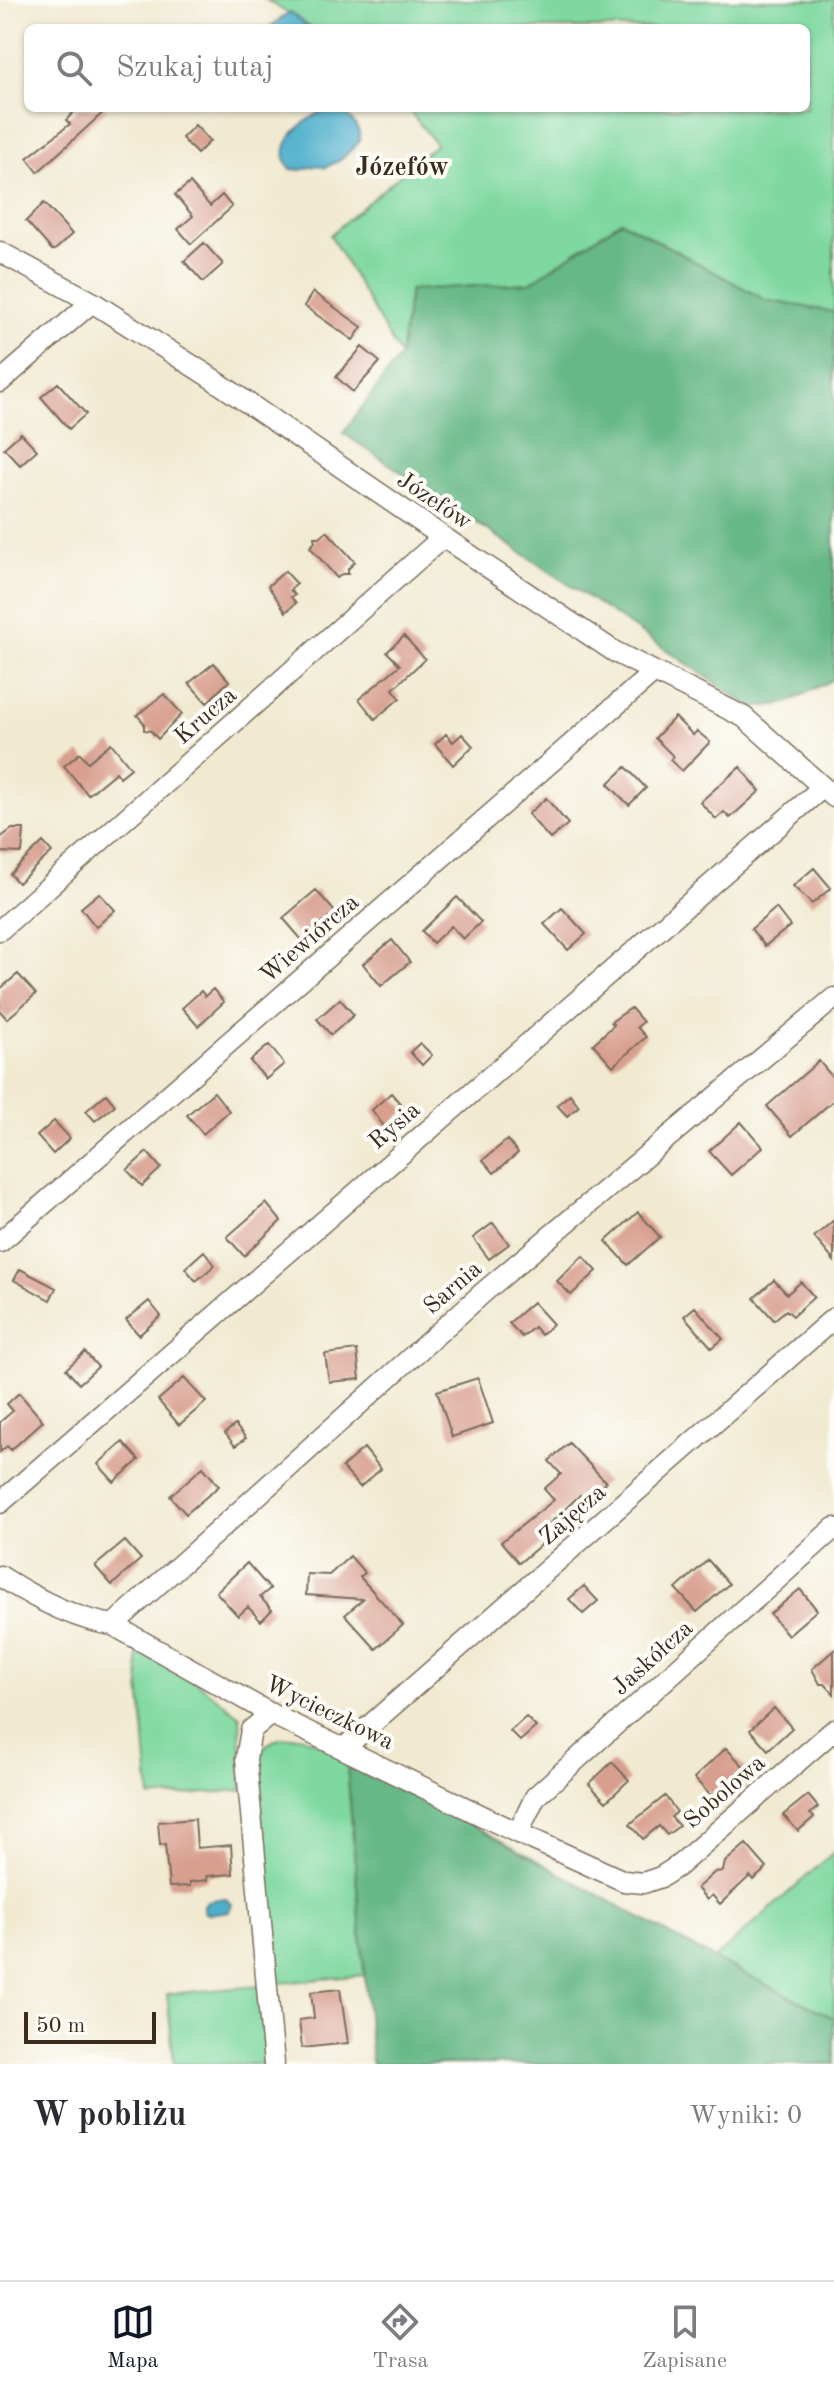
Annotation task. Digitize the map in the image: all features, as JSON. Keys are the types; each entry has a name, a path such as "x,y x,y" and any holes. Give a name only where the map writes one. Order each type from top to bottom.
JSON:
{"street":[{"name":"Józefów","path":"0,252 92,302 207,375 615,652 744,717 828,792"},
{"path":"0,382 92,302"},
{"name":"Krucza","path":"0,930 443,537"},
{"name":"Wiewiórcza","path":"0,1242 653,673"},
{"name":"Rysia","path":"0,1503 828,792"},
{"name":"Sarnia","path":"113,1625 485,1291 834,998"},
{"name":"Zajęcza","path":"343,1749 834,1318"},
{"name":"Jaskółcza","path":"518,1833 535,1797 834,1528"},
{"name":"Wycieczkowa","path":"0,1576 29,1595 92,1622 113,1625 271,1714 518,1833 624,1881 643,1883"},
{"path":"271,1714 251,1730 246,1759 274,2064"},
{"name":"Sobolowa","path":"643,1883 661,1877 678,1866 834,1730"}],"green space":[{"path":"266,0 834,0 834,312 765,300 621,221 530,283 410,290 400,356 330,235 436,144 410,112 810,112 810,24 305,24"},
{"path":"621,221 765,300 834,312 834,679 787,703 753,708 343,433 400,356 410,290 530,283"},
{"path":"137,1651 189,1676 240,1716 242,1790 150,1798"},
{"path":"300,1736 346,1754 364,1975 270,1984 255,1759 263,1748 274,1741"},
{"path":"346,1754 714,1959 834,2018 834,2064 372,2064"},
{"path":"834,1852 834,2018 714,1959"},
{"path":"259,1986 267,2064 174,2064 167,1994"}],"water":[{"path":"290,12 304,24 274,24"},
{"path":"323,112 343,112 359,131 360,141 342,159 325,168 318,165 301,170 291,169 285,160 288,141"},
{"path":"225,1898 232,1904 229,1911 208,1914 203,1911 207,1901"}],"building":[{"path":"74,112 104,112 38,172 27,158 70,124 66,120"},
{"path":"195,125 210,141 197,154 182,138"},
{"path":"190,183 210,206 222,195 232,207 191,244 178,229 193,216 175,195"},
{"path":"44,203 72,234 55,250 26,221"},
{"path":"204,243 223,264 203,282 184,261"},
{"path":"313,292 362,327 353,340 304,306"},
{"path":"362,347 380,362 353,392 336,377"},
{"path":"58,383 86,414 69,429 41,397"},
{"path":"21,433 37,450 20,465 4,448"},
{"path":"327,531 355,562 348,569 348,574 337,578 310,547 315,542 314,537 320,537"},
{"path":"285,571 297,584 290,590 295,595 291,597 296,603 286,612 268,586"},
{"path":"404,636 425,659 393,689 400,698 375,719 359,699 400,665 387,652"},
{"path":"214,663 229,681 207,703 189,683"},
{"path":"164,694 182,714 158,739 151,731 144,730 144,723 137,715"},
{"path":"675,717 693,735 697,731 710,742 682,771 670,760 673,756 655,738"},
{"path":"446,734 453,742 462,734 473,746 453,765 435,744"},
{"path":"111,743 131,768 120,777 116,772 88,795 64,766 80,753 88,762"},
{"path":"626,767 646,788 629,805 608,784"},
{"path":"740,767 760,791 730,818 724,812 716,819 700,802"},
{"path":"546,798 568,824 550,839 528,814"},
{"path":"12,829 24,829 22,853 0,852 0,838"},
{"path":"43,842 52,852 18,883 10,874"},
{"path":"814,868 831,888 812,904 793,886"},
{"path":"316,890 335,912 302,940 283,918"},
{"path":"99,893 115,910 96,927 81,908"},
{"path":"457,897 481,922 463,939 451,926 433,943 422,931"},
{"path":"562,908 586,934 568,950 544,924"},
{"path":"776,908 790,926 765,946 751,929"},
{"path":"392,940 410,962 381,986 363,964"},
{"path":"18,974 36,994 7,1019 0,1011 0,989"},
{"path":"213,989 224,1002 198,1026 182,1008 201,991 205,996"},
{"path":"340,999 354,1015 331,1035 317,1019"},
{"path":"631,1008 643,1022 637,1027 646,1037 613,1066 593,1044 614,1025 611,1022"},
{"path":"420,1043 432,1055 422,1065 410,1052"},
{"path":"269,1045 284,1064 266,1079 250,1061"},
{"path":"819,1061 834,1079 834,1100 792,1136 767,1106"},
{"path":"214,1092 229,1111 203,1134 187,1115"},
{"path":"391,1093 406,1110 386,1129 372,1110"},
{"path":"106,1094 115,1105 95,1121 86,1111"},
{"path":"570,1094 579,1106 567,1116 557,1105"},
{"path":"54,1121 70,1138 53,1154 37,1136"},
{"path":"741,1122 763,1147 731,1175 709,1151"},
{"path":"507,1140 518,1153 494,1173 483,1160"},
{"path":"147,1152 161,1168 142,1186 127,1170"},
{"path":"266,1203 281,1221 244,1256 227,1237"},
{"path":"638,1212 660,1237 628,1265 606,1241"},
{"path":"834,1220 834,1261 814,1237"},
{"path":"493,1223 509,1244 489,1259 473,1238"},
{"path":"204,1251 215,1265 196,1281 185,1268"},
{"path":"583,1256 597,1271 571,1295 557,1281"},
{"path":"20,1269 56,1288 50,1300 14,1280"},
{"path":"774,1280 787,1294 801,1282 814,1297 793,1316 786,1310 774,1320 754,1298"},
{"path":"149,1301 161,1316 139,1335 126,1320"},
{"path":"533,1302 553,1324 541,1335 534,1327 522,1337 509,1323"},
{"path":"695,1307 723,1339 712,1348 684,1316"},
{"path":"357,1350 360,1379 329,1382 325,1354"},
{"path":"85,1352 98,1367 79,1384 66,1369"},
{"path":"184,1378 206,1402 179,1425 158,1400"},
{"path":"478,1378 493,1423 452,1437 437,1391"},
{"path":"19,1393 43,1421 11,1450 7,1446 0,1452 0,1422 13,1411 7,1404"},
{"path":"235,1425 246,1438 235,1446 225,1433"},
{"path":"123,1442 139,1460 114,1482 98,1464"},
{"path":"569,1443 606,1482 585,1501 580,1495 550,1523 554,1528 546,1533 550,1537 519,1563 501,1542 554,1500 544,1489 561,1474 549,1461"},
{"path":"364,1448 381,1469 360,1487 342,1467"},
{"path":"203,1467 219,1486 186,1514 170,1496"},
{"path":"125,1541 141,1559 112,1585 95,1566"},
{"path":"350,1556 365,1573 360,1577 403,1625 376,1649 345,1615 363,1599 306,1595 307,1574 329,1575"},
{"path":"708,1560 729,1584 697,1612 676,1589"},
{"path":"247,1563 270,1589 260,1597 272,1610 261,1621 248,1607 238,1616 216,1592"},
{"path":"584,1586 598,1601 583,1614 569,1599"},
{"path":"800,1589 817,1610 788,1635 770,1614"},
{"path":"834,1650 834,1694 825,1684 820,1684 812,1669"},
{"path":"774,1708 792,1728 768,1750 750,1730"},
{"path":"526,1717 536,1727 520,1741 510,1731"},
{"path":"726,1748 754,1777 742,1789 733,1779 713,1798 694,1778"},
{"path":"612,1762 629,1780 606,1802 589,1784"},
{"path":"808,1795 818,1807 810,1814 814,1817 798,1831 783,1815"},
{"path":"665,1796 677,1812 671,1817 679,1826 667,1835 659,1826 643,1839 630,1824"},
{"path":"195,1819 197,1848 231,1845 233,1874 207,1876 208,1880 190,1882 190,1886 169,1887 165,1844 160,1845 158,1822"},
{"path":"746,1844 767,1868 753,1880 750,1876 720,1904 712,1895 707,1900 697,1888 715,1872 723,1871 725,1862"},
{"path":"340,1989 348,2043 302,2048 299,2020 314,2018 311,1992"}],"district":[{"name":"Józefów","path":"402,166"}]}
